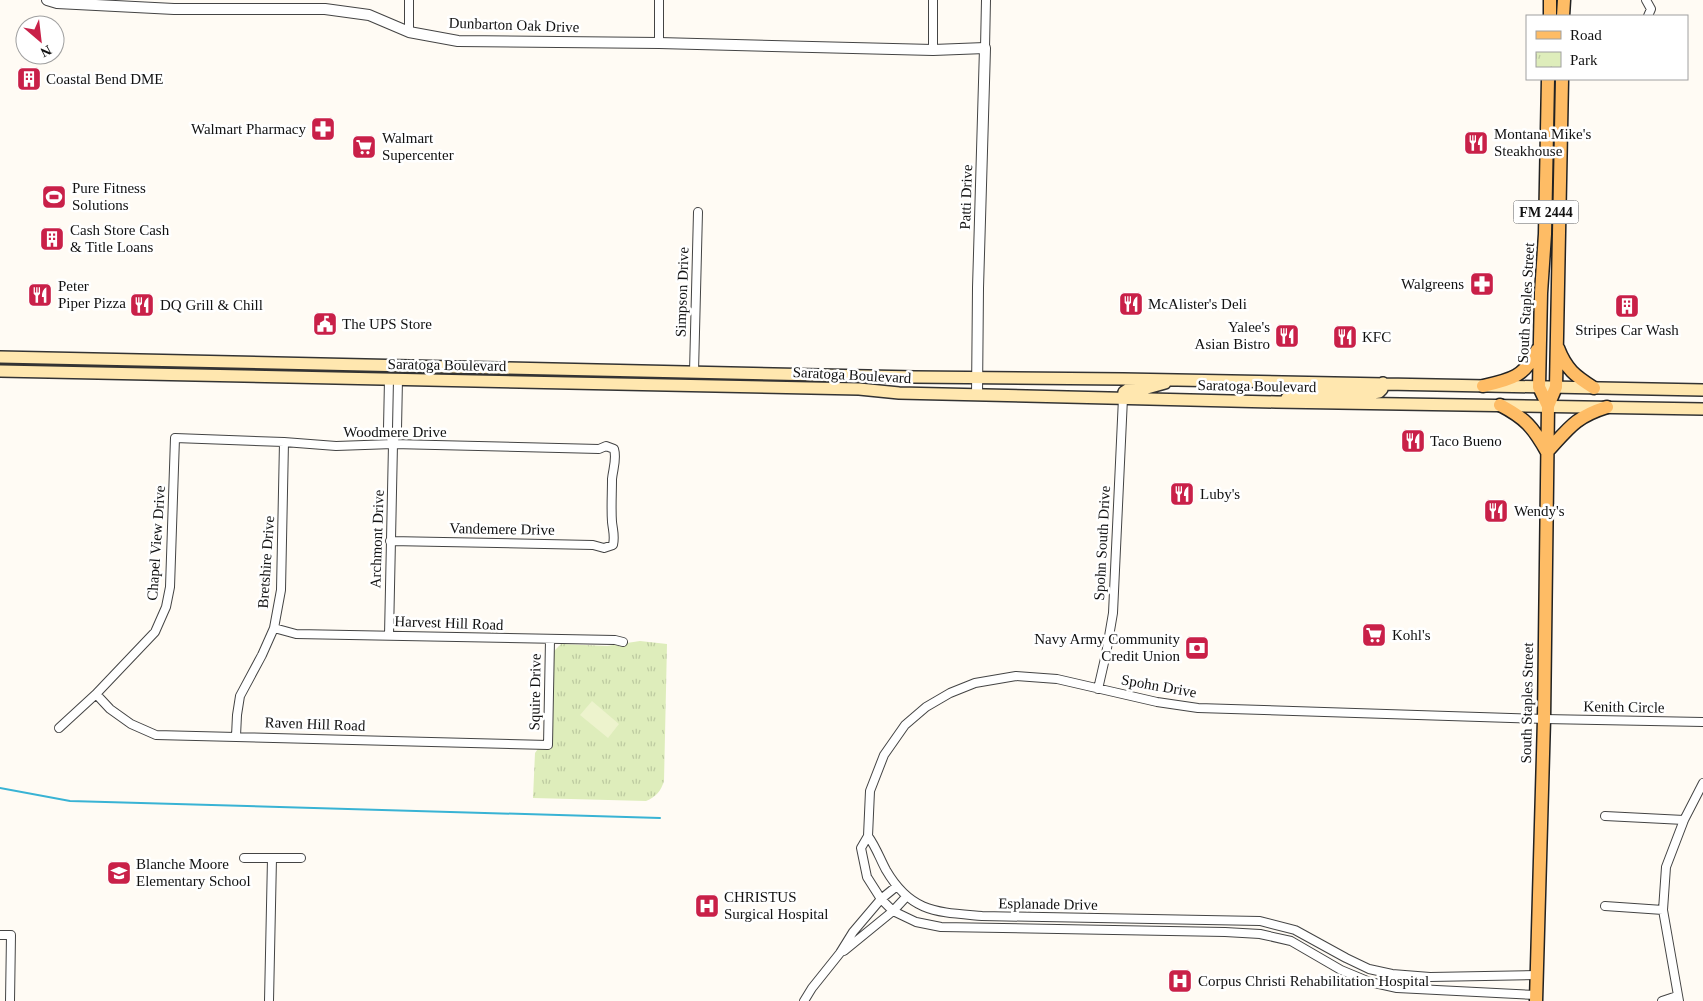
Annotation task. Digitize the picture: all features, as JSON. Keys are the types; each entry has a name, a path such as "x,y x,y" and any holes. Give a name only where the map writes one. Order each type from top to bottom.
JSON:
{"main road":[{"path":"1550,0 1550,15"},
{"path":"1563,15 1564,0"},
{"name":"South Staples Street","path":"1536,998 1544,720 1548,406 1556,387 1562,80"},
{"path":"1548,84 1557,110 1561,111"},
{"name":"South Staples Street","path":"1548,84 1545,234 1538,387 1548,406"},
{"path":"1557,344 1568,368 1578,378 1594,388"},
{"path":"1482,386 1514,378 1520,374 1526,369 1540,345"},
{"name":"Saratoga Boulevard","path":"0,357 384,366 1703,390"},
{"path":"75,373 100,367 104,360"},
{"path":"113,374 113,369 117,366 141,360"},
{"path":"356,378 378,372 384,366"},
{"path":"393,379 391,374 395,372 423,366"},
{"name":"Saratoga Boulevard","path":"0,371 859,389 899,393 1276,402 1702,409"},
{"path":"644,384 690,378 694,372"},
{"path":"1123,398 1124,392 1127,390 1146,388 1177,380"},
{"path":"1276,402 1308,392 1380,392 1383,384"},
{"path":"1500,405 1522,418 1530,426 1547,452 1573,423 1589,413 1607,407"}],"street":[{"name":"Dunbarton Oak Drive","path":"47,0 57,3 174,9 236,5 325,5 369,15 408,32 458,41 659,43 933,50 985,48"},
{"path":"408,32 409,0"},
{"path":"659,0 659,43"},
{"path":"933,0 933,50"},
{"name":"Patti Drive","path":"977,395 986,0"},
{"path":"1646,0 1651,9 1648,15"},
{"name":"Simpson Drive","path":"694,372 698,212"},
{"name":"Archmont Drive","path":"389,635 393,444 388,428 393,379"},
{"name":"Spohn South Drive","path":"1098,689 1106,654 1112,613 1123,398"},
{"name":"Woodmere Drive","path":"176,438 336,446 393,444 599,449 606,446 614,449 616,457 613,468 612,524 615,536 613,545"},
{"name":"Chapel View Drive","path":"59,728 96,694 154,632 166,608 170,586 176,438"},
{"name":"Bretshire Drive","path":"236,736 240,696 274,628 281,590 284,442"},
{"name":"Vandemere Drive","path":"390,541 593,545 604,548 613,545"},
{"name":"Harvest Hill Road","path":"274,628 296,634 615,640 623,642"},
{"name":"Squire Drive","path":"548,745 550,640"},
{"name":"Spohn Drive","path":"868,836 870,791 884,755 905,725 926,707 950,692 975,683 1016,676 1056,680 1154,701 1198,708 1544,720"},
{"name":"Raven Hill Road","path":"96,694 110,709 131,724 156,735 548,745"},
{"name":"Kenith Circle","path":"1544,720 1703,722"},
{"path":"1662,1001 1678,998 1663,910 1666,867 1684,820 1703,783"},
{"path":"1605,816 1684,820"},
{"name":"Esplanade Drive","path":"1536,998 1397,988 1370,982 1341,970 1292,941 1260,934 941,927 916,922 893,911 881,899 867,877 862,848 868,836 876,847 886,870 906,897 919,905 939,912 982,916 1260,921 1295,930 1360,965 1392,974 1430,977 1537,975"},
{"path":"244,858 301,858"},
{"path":"269,1001 272,858"},
{"path":"804,1001 840,953 853,932 881,899 897,886"},
{"path":"840,953 893,911 906,897"},
{"path":"1606,906 1663,910"},
{"name":"Esplanade Drive","path":"982,916 982,928"},
{"name":"Esplanade Drive","path":"1113,930 1114,918"},
{"path":"1230,920 1230,932"},
{"path":"0,935 11,935 10,1001"},
{"path":"1355,975 1360,965"},
{"path":"1430,977 1430,989"}],"green space":[{"path":"640,641 667,644 664,781 660,791 653,798 646,801 533,798 535,753 553,727 554,651 561,644 607,646"},
{"path":"592,701 619,724 608,738 580,715"}],"waterway":[{"path":"0,788 70,801 660,818"}],"place":[{"name":"Coastal Bend DME","path":"29,79"},
{"name":"Walmart Pharmacy","path":"323,129"},
{"name":"Montana Mike's Steakhouse","path":"1476,143"},
{"name":"Walmart Supercenter","path":"364,147"},
{"name":"Pure Fitness Solutions","path":"54,197"},
{"name":"Cash Store Cash & Title Loans","path":"52,239"},
{"name":"Walgreens","path":"1482,284"},
{"name":"Peter Piper Pizza","path":"40,295"},
{"name":"McAlister's Deli","path":"1131,304"},
{"name":"DQ Grill & Chill","path":"142,305"},
{"name":"Stripes Car Wash","path":"1627,306"},
{"name":"The UPS Store","path":"325,324"},
{"name":"Yalee's Asian Bistro","path":"1287,336"},
{"name":"KFC","path":"1345,337"},
{"name":"Taco Bueno","path":"1413,441"},
{"name":"Luby's","path":"1182,494"},
{"name":"Wendy's","path":"1496,511"},
{"name":"Kohl's","path":"1374,635"},
{"name":"Navy Army Community Credit Union","path":"1197,648"},
{"name":"Blanche Moore Elementary School","path":"119,873"},
{"name":"CHRISTUS Surgical Hospital","path":"707,906"},
{"name":"Corpus Christi Rehabilitation Hospital","path":"1180,981"}]}
